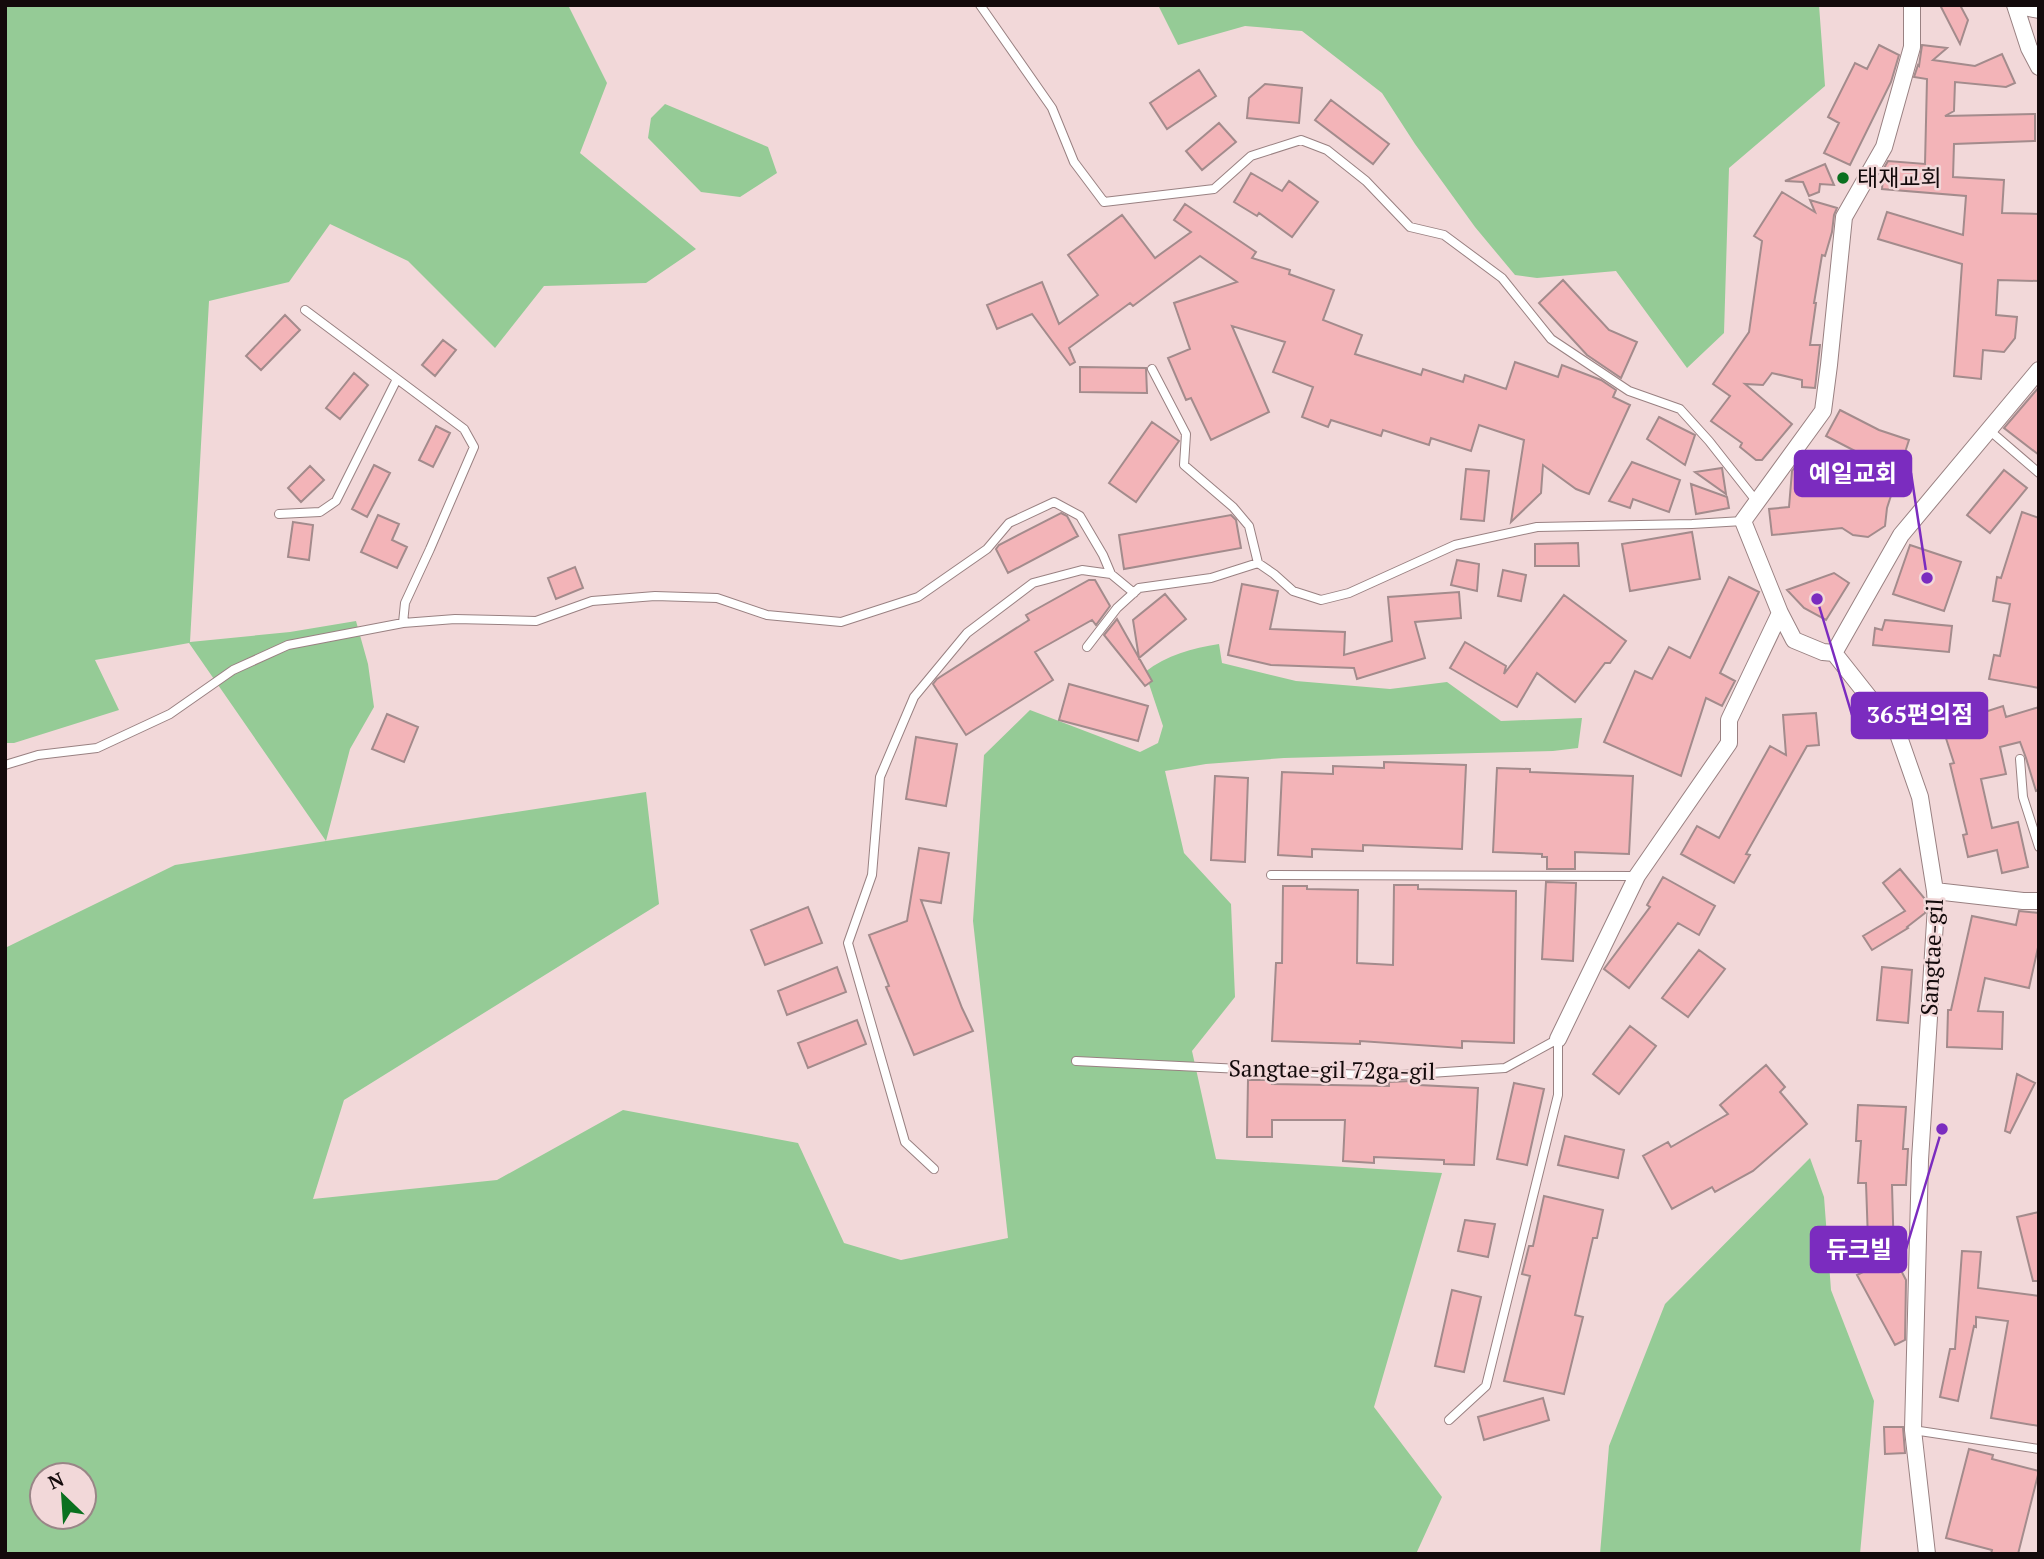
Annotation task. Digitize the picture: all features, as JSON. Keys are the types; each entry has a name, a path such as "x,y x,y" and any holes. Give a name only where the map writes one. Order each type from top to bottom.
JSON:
{"street":[{"path":"1912,5 1913,47 1884,147 1844,217 1823,411 1743,521 1780,613 1794,640 1824,652 1834,653 1901,535 2039,370"},
{"path":"2039,10 2015,5 2029,48 2039,67"},
{"path":"1558,1039 1637,876 1729,743 1729,720 1780,613"},
{"name":"Sangtae-gil","path":"1834,653 1898,734 1920,797 1935,891 1920,1160 1913,1430 1927,1554"},
{"path":"1935,891 2039,901"}],"lane":[{"path":"980,5 1052,108 1074,162 1104,202 1214,189 1251,156 1301,140 1327,150 1366,181 1410,227 1444,235 1502,278 1551,339 1629,391 1680,409 1709,440 1757,502"},
{"path":"305,310 464,429 474,447 405,603 402,623"},
{"path":"1152,369 1186,434 1184,465 1233,507 1249,526 1258,563 1293,592 1321,600 1349,593 1455,545 1538,527 1743,521"},
{"path":"279,514 320,512 336,501 397,379"},
{"path":"1989,430 2039,473"},
{"path":"5,765 38,755 97,748 170,714 233,670 288,645 402,623 455,619 537,621 592,601 655,596 717,598 767,615 841,622 918,597 987,549 1009,523 1054,502 1080,516 1111,574 1134,593"},
{"path":"1087,647 1117,608 1139,588 1211,578 1258,563"},
{"path":"934,1169 905,1142 848,943 872,875 880,777 914,697 967,633 1033,583 1082,570 1111,574"},
{"path":"2020,759 2023,797 2039,846"},
{"path":"1271,875 1637,876"},
{"path":"1449,1420 1486,1386 1558,1095 1558,1039"},
{"name":"Sangtae-gil 72ga-gil","path":"1076,1060 1385,1076 1505,1068 1558,1039"},
{"path":"1913,1430 2039,1449"}],"green space":[{"path":"5,5 568,5 607,83 580,153 696,249 646,283 544,286 495,348 408,261 330,224 289,282 209,301 190,642 290,632 356,621 368,664 374,707 350,749 326,841 189,643 95,660 119,710 14,743 5,743"},
{"path":"1158,5 1819,5 1825,86 1729,168 1724,333 1687,368 1616,271 1537,278 1515,275 1475,227 1382,93 1302,31 1245,26 1178,45"},
{"path":"665,104 768,147 777,173 740,197 701,192 648,138 651,118"},
{"path":"1219,644 1222,663 1296,681 1390,689 1447,682 1501,721 1582,718 1578,748 1553,751 1284,758 1206,764 1165,771 1184,853 1231,904 1235,997 1192,1051 1216,1159 1442,1173 1374,1407 1442,1497 1416,1554 5,1554 5,948 175,865 646,792 659,904 344,1100 313,1199 497,1180 623,1110 798,1143 844,1243 901,1260 1008,1238 973,921 984,755 1030,710 1140,752 1158,743 1163,726 1145,672 1180,653"},
{"path":"1810,1158 1824,1197 1831,1290 1874,1401 1860,1554 1600,1554 1609,1446 1665,1304"}],"building":[{"path":"1940,5 1960,5 1968,20 1960,44"},
{"path":"1879,45 1899,55 1891,82 1850,165 1824,153 1839,123 1828,117 1855,63 1867,69"},
{"path":"1922,45 1947,48 1933,60 1975,66 2002,54 2015,83 2006,87 1955,82 1954,111 1945,116 2035,114 2035,141 1954,144 1953,177 2004,180 2002,213 2039,214 2039,281 1998,280 1996,315 2017,317 2015,338 2004,352 1983,350 1981,379 1954,376 1962,264 1878,239 1887,212 1963,235 1966,196 1882,189 1884,168 1888,161 1925,164 1927,79 1914,77 1919,66"},
{"path":"1199,70 1216,96 1167,129 1150,103"},
{"path":"1265,84 1302,88 1299,123 1247,118 1249,98"},
{"path":"1331,100 1389,144 1373,164 1315,120"},
{"path":"1219,123 1236,142 1202,170 1186,151"},
{"path":"1825,164 1834,185 1820,184 1819,192 1809,196 1803,182 1785,181"},
{"path":"1251,173 1282,191 1289,181 1318,202 1292,237 1259,213 1257,216 1234,202"},
{"path":"1782,192 1815,212 1810,200 1837,208 1825,256 1822,255 1814,303 1810,345 1820,345 1815,388 1802,387 1802,380 1772,373 1763,385 1745,384 1792,424 1762,460 1756,460 1740,447 1742,443 1711,421 1730,396 1713,384 1749,332 1762,241 1754,236"},
{"path":"1185,204 1256,252 1252,258 1290,270 1289,274 1334,290 1323,320 1362,335 1355,354 1421,375 1423,369 1463,382 1465,375 1506,389 1515,362 1558,377 1562,365 1601,380 1616,390 1613,397 1630,405 1589,494 1576,489 1543,465 1541,493 1511,522 1524,440 1479,425 1471,451 1431,438 1429,445 1383,430 1381,436 1331,420 1328,427 1302,417 1313,387 1273,372 1285,342 1232,326 1269,412 1211,440 1191,398 1186,400 1168,358 1190,349 1174,303 1237,282 1200,256 1133,306 1130,303 1069,348 1075,362 1070,365 1032,314 997,329 987,305 1042,282 1059,324 1098,295 1068,255 1122,215 1155,258 1191,232 1174,220"},
{"path":"1563,280 1609,330 1637,342 1621,378 1587,355 1539,303"},
{"path":"285,315 300,330 261,370 246,356"},
{"path":"443,340 456,350 435,376 422,365"},
{"path":"1080,367 1146,368 1147,393 1080,392"},
{"path":"354,373 368,385 340,419 326,408"},
{"path":"2039,387 2039,455 2004,428"},
{"path":"1840,410 1879,430 1909,440 1887,508 1885,526 1868,537 1853,535 1842,528 1772,535 1769,509 1789,507 1792,471 1801,459 1886,467 1826,436"},
{"path":"1659,417 1695,435 1685,465 1647,439"},
{"path":"1152,422 1179,441 1136,502 1109,483"},
{"path":"436,426 450,433 433,467 419,460"},
{"path":"1632,462 1680,480 1669,512 1633,499 1630,508 1609,501"},
{"path":"374,465 390,473 367,517 352,509"},
{"path":"310,466 324,480 301,502 288,488"},
{"path":"1722,468 1726,494 1695,472"},
{"path":"1466,469 1489,471 1484,521 1461,519"},
{"path":"2004,470 2027,488 1990,533 1967,515"},
{"path":"1691,484 1727,497 1729,508 1696,514"},
{"path":"2022,512 2039,518 2039,688 1989,679 1994,655 2000,656 2010,604 1993,601 1997,577 2001,578"},
{"path":"1061,513 1067,516 1078,536 1008,573 996,549 999,545"},
{"path":"378,515 399,524 392,540 407,547 397,568 361,552"},
{"path":"1231,515 1236,520 1241,548 1124,569 1119,535"},
{"path":"293,522 313,525 309,560 288,557"},
{"path":"1692,532 1700,579 1630,591 1622,544"},
{"path":"1578,543 1579,566 1535,566 1535,544"},
{"path":"1910,545 1961,562 1944,611 1893,594"},
{"path":"1457,560 1479,564 1477,591 1451,585"},
{"path":"575,567 583,588 556,599 548,578"},
{"path":"1503,570 1526,575 1521,601 1498,596"},
{"path":"1834,573 1849,583 1826,620 1804,608 1787,590"},
{"path":"1729,577 1759,592 1720,673 1735,681 1722,706 1706,698 1681,776 1604,742 1635,671 1652,679 1669,647 1690,658"},
{"path":"1089,580 1095,580 1110,606 1096,625 1092,620 1035,652 1053,680 966,735 933,684 1029,620 1026,615"},
{"path":"1242,584 1278,591 1270,629 1345,632 1344,655 1392,641 1388,597 1459,592 1461,618 1415,622 1425,658 1357,679 1354,668 1271,665 1228,655"},
{"path":"1165,594 1186,619 1139,658 1133,620"},
{"path":"1564,595 1626,641 1575,702 1537,673 1517,707 1450,668 1465,642 1506,666 1504,674"},
{"path":"1117,619 1152,681 1145,686 1104,635"},
{"path":"1885,620 1952,626 1949,652 1873,645 1875,628 1882,630"},
{"path":"1069,684 1148,706 1138,741 1059,720"},
{"path":"2003,706 2006,717 2039,707 2039,790 2036,791 2020,742 2000,747 2006,774 1981,779 1992,828 2018,822 2028,867 2002,873 1997,850 1968,857 1963,835 1967,834 1950,764 1954,763 1942,726"},
{"path":"1816,713 1819,745 1807,746 1746,854 1750,855 1734,883 1681,854 1697,826 1719,838 1770,746 1786,755 1783,715"},
{"path":"387,714 418,727 404,762 372,749"},
{"path":"916,737 957,744 946,806 906,799"},
{"path":"1384,762 1466,765 1462,849 1363,845 1363,851 1312,849 1312,857 1278,855 1282,772 1333,774 1333,766 1384,768"},
{"path":"1497,768 1633,776 1629,854 1575,852 1575,869 1547,869 1547,857 1542,857 1542,854 1493,852"},
{"path":"1215,776 1248,778 1245,862 1211,860"},
{"path":"919,848 949,853 941,903 921,900 973,1031 914,1055 886,987 889,986 869,935 907,921"},
{"path":"1900,869 1925,899 1925,913 1908,928 1872,950 1863,936 1905,911 1883,883"},
{"path":"1663,877 1715,906 1699,935 1678,923 1629,988 1604,969 1650,907 1647,905"},
{"path":"1546,882 1576,883 1573,961 1542,959"},
{"path":"1394,885 1418,885 1418,889 1516,891 1514,1043 1462,1041 1462,1048 1360,1041 1360,1044 1272,1041 1276,963 1282,963 1283,886 1358,890 1357,963 1393,965"},
{"path":"808,907 822,943 765,965 751,930"},
{"path":"2019,911 2039,913 2039,943 2029,988 1985,978 1978,1011 2003,1012 2002,1049 1947,1047 1948,1010 1951,1010 1972,916 2016,925"},
{"path":"1699,950 1725,969 1688,1017 1662,998"},
{"path":"837,967 846,992 787,1015 778,991"},
{"path":"1882,967 1912,970 1908,1023 1877,1020"},
{"path":"857,1020 866,1044 808,1068 798,1043"},
{"path":"1630,1026 1656,1046 1619,1094 1593,1074"},
{"path":"1766,1065 1785,1087 1780,1092 1807,1124 1753,1171 1715,1192 1712,1187 1672,1209 1643,1156 1668,1142 1671,1147 1728,1114 1720,1105"},
{"path":"2017,1074 2035,1083 2010,1133 2005,1131"},
{"path":"1248,1080 1272,1080 1272,1084 1389,1086 1389,1082 1419,1081 1419,1085 1478,1088 1474,1165 1444,1164 1444,1160 1374,1157 1374,1163 1343,1161 1345,1120 1272,1120 1272,1137 1247,1137"},
{"path":"1514,1083 1544,1089 1527,1165 1497,1159"},
{"path":"1858,1105 1906,1107 1903,1149 1908,1149 1906,1185 1892,1185 1894,1257 1906,1280 1905,1340 1895,1345 1857,1275 1869,1269 1866,1183 1858,1183 1861,1141 1856,1141"},
{"path":"1565,1136 1624,1150 1618,1178 1558,1165"},
{"path":"1544,1196 1603,1210 1597,1238 1593,1238 1575,1315 1583,1317 1564,1394 1504,1381 1530,1276 1522,1274 1529,1246 1533,1246"},
{"path":"2039,1212 2039,1281 2033,1281 2017,1217"},
{"path":"1465,1220 1495,1224 1488,1257 1458,1251"},
{"path":"1962,1251 1981,1252 1978,1288 2039,1296 2039,1426 1991,1418 2008,1321 1976,1317 1958,1401 1940,1397 1950,1349 1955,1349"},
{"path":"1452,1290 1481,1297 1464,1372 1435,1366"},
{"path":"1543,1398 1549,1420 1484,1440 1478,1417"},
{"path":"1884,1427 1903,1427 1905,1453 1885,1454"},
{"path":"1969,1449 1993,1455 1992,1459 2039,1471 2018,1554 1991,1554 1992,1550 1946,1538"}],"place":[{"name":"태재교회","path":"1843,178"},
{"name":"예일교회","path":"1927,578"},
{"name":"365편의점","path":"1817,599"},
{"name":"듀크빌","path":"1942,1129"}]}
